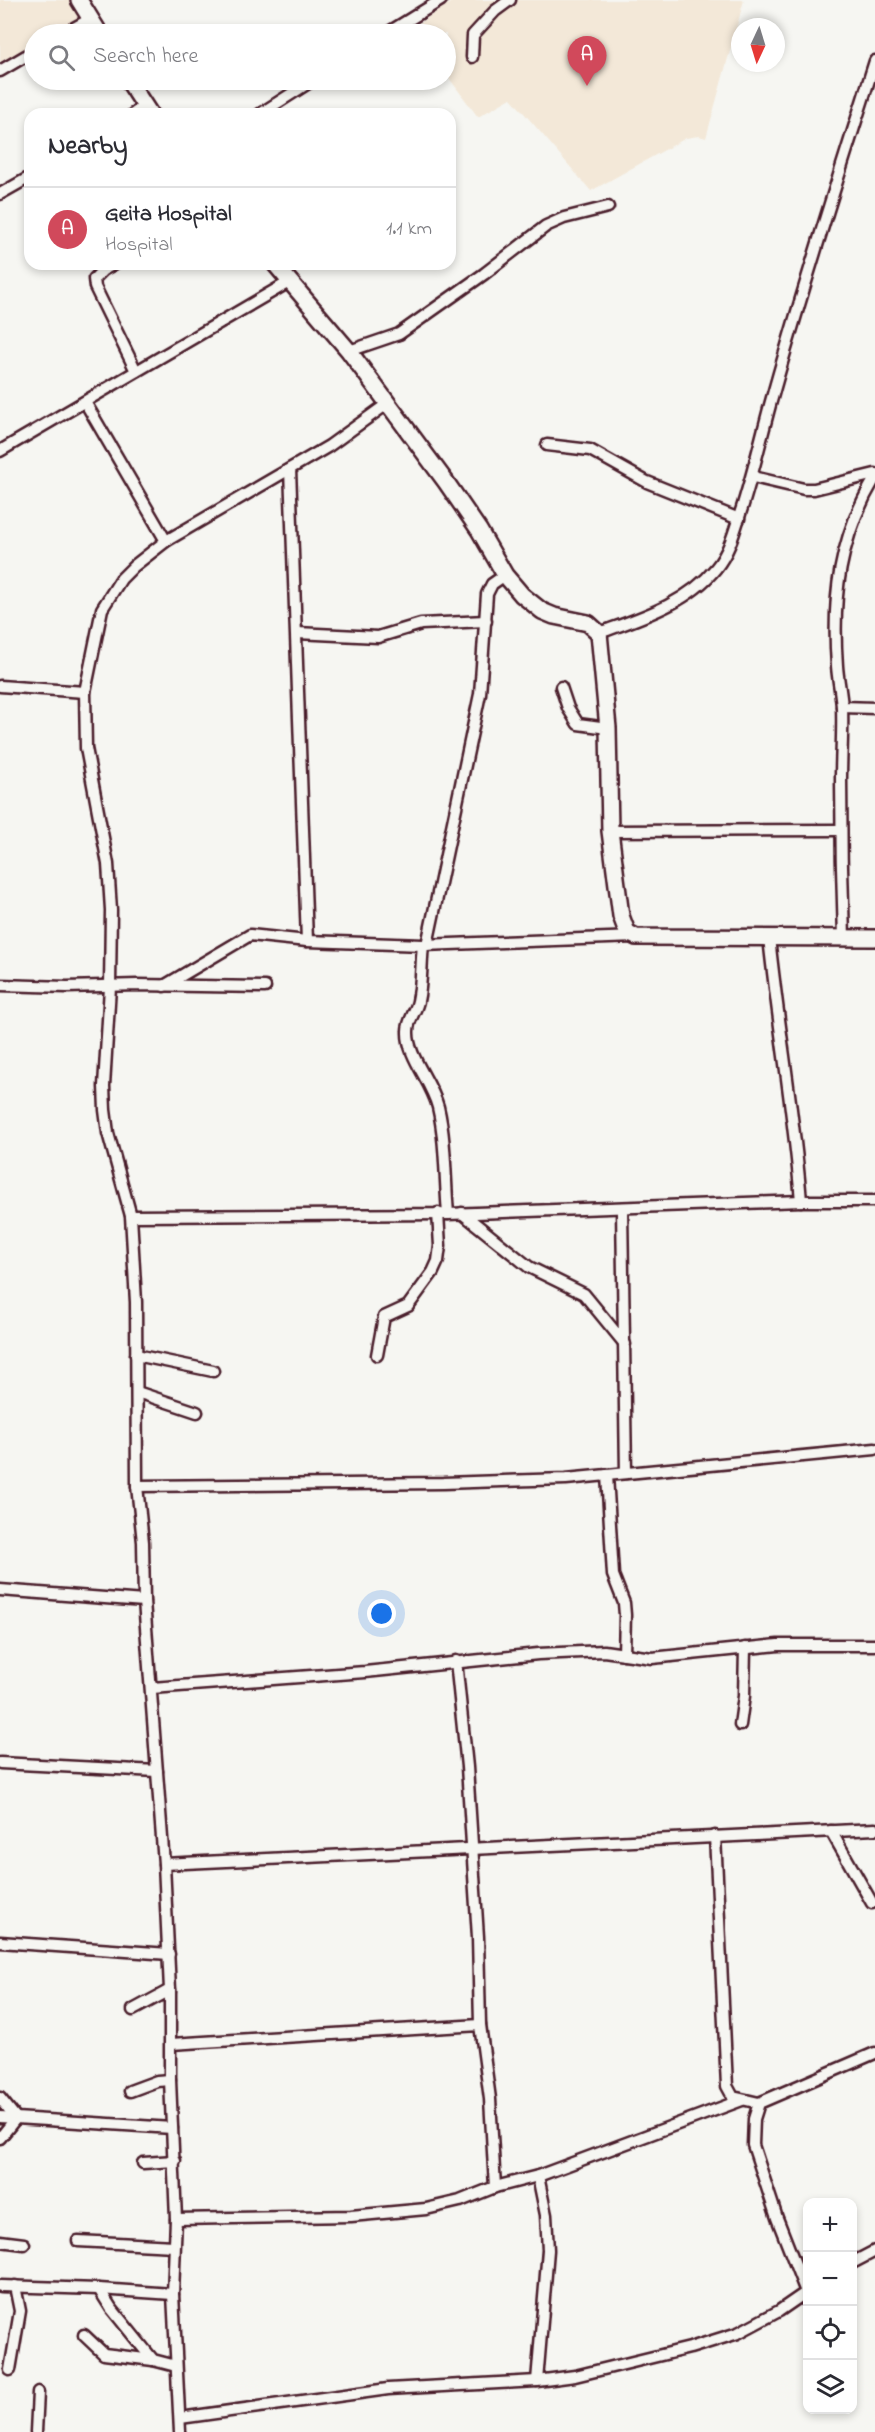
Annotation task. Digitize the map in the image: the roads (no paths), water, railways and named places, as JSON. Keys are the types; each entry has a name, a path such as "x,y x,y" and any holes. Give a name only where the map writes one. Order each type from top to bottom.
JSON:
{"street":[{"path":"79,0 93,24"},
{"path":"402,24 441,0"},
{"path":"472,57 471,39 475,31 510,0"},
{"path":"81,24 90,19"},
{"path":"0,71 24,57"},
{"path":"599,633 678,601 699,585 723,559 730,545 753,477 770,406 803,290 875,61"},
{"path":"133,90 141,108"},
{"path":"269,108 297,90"},
{"path":"0,194 24,180"},
{"path":"349,351 399,334 484,274 546,226 564,218 608,207"},
{"path":"103,270 94,279 95,287 136,371"},
{"path":"279,270 349,351 446,482 479,530 505,574 522,595 542,611 588,624 599,633 608,728 610,831 621,916 627,932 636,937"},
{"path":"0,451 288,282"},
{"path":"85,402 166,542"},
{"path":"180,2432 173,2294 176,2219 170,2080 169,1954 152,1688 144,1601 143,1542 137,1486 136,1302 131,1216 108,1133 105,1110 111,910 108,864 86,748 85,692 102,609 111,593 134,566 166,542 328,446 387,404"},
{"path":"547,446 590,450 647,482 739,519"},
{"path":"290,469 307,941"},
{"path":"753,477 813,489 875,476"},
{"path":"844,938 841,830 842,707 837,667 836,627 839,567 861,501 875,476"},
{"path":"377,1354 384,1317 408,1306 426,1284 436,1267 440,1246 443,1214 438,1109 432,1087 415,1060 407,1032 419,996 425,945 480,694 489,588 505,574"},
{"path":"297,633 378,637 421,624 486,621"},
{"path":"0,686 85,692"},
{"path":"561,687 568,708 578,724 608,728"},
{"path":"842,707 875,708"},
{"path":"610,831 841,830"},
{"path":"164,986 250,934 307,941 425,945 636,937 875,938"},
{"path":"769,937 795,1134 801,1201"},
{"path":"0,985 265,987"},
{"path":"131,1216 462,1214 801,1201 875,1201"},
{"path":"622,1209 626,1473"},
{"path":"462,1214 529,1267 587,1297 625,1345"},
{"path":"136,1355 213,1371"},
{"path":"137,1392 196,1413"},
{"path":"137,1486 505,1482 607,1475 875,1449"},
{"path":"607,1475 613,1575 624,1603 624,1654"},
{"path":"0,1590 144,1601"},
{"path":"152,1688 365,1672 456,1661 588,1651 652,1658 808,1644 875,1645"},
{"path":"740,1725 744,1696 745,1648"},
{"path":"456,1661 473,1847 480,2025 490,2099 495,2187"},
{"path":"0,1763 157,1772"},
{"path":"164,1864 875,1829"},
{"path":"831,1831 872,1903"},
{"path":"715,1836 727,2086 733,2097 759,2103 875,2053"},
{"path":"0,1942 169,1954"},
{"path":"133,2010 170,1990"},
{"path":"171,2044 480,2025"},
{"path":"130,2091 157,2081 170,2080"},
{"path":"0,2098 16,2118"},
{"path":"176,2219 351,2216 426,2209 538,2176 742,2100"},
{"path":"759,2103 754,2120 753,2145 777,2217 803,2282"},
{"path":"0,2117 172,2128"},
{"path":"0,2138 16,2118"},
{"path":"143,2163 175,2161"},
{"path":"537,2381 548,2250 546,2215 538,2176"},
{"path":"0,2241 24,2244"},
{"path":"78,2241 174,2246"},
{"path":"857,2260 875,2251"},
{"path":"0,2286 173,2294"},
{"path":"10,2370 20,2311 15,2286"},
{"path":"99,2289 111,2308 153,2360"},
{"path":"180,2418 388,2389 537,2381 575,2376 634,2363 738,2333 779,2311 803,2295"},
{"path":"84,2335 104,2354 153,2360 176,2366"},
{"path":"36,2432 38,2392"}],"place":[{"name":"Geita Hospital","path":"587,86"}]}
